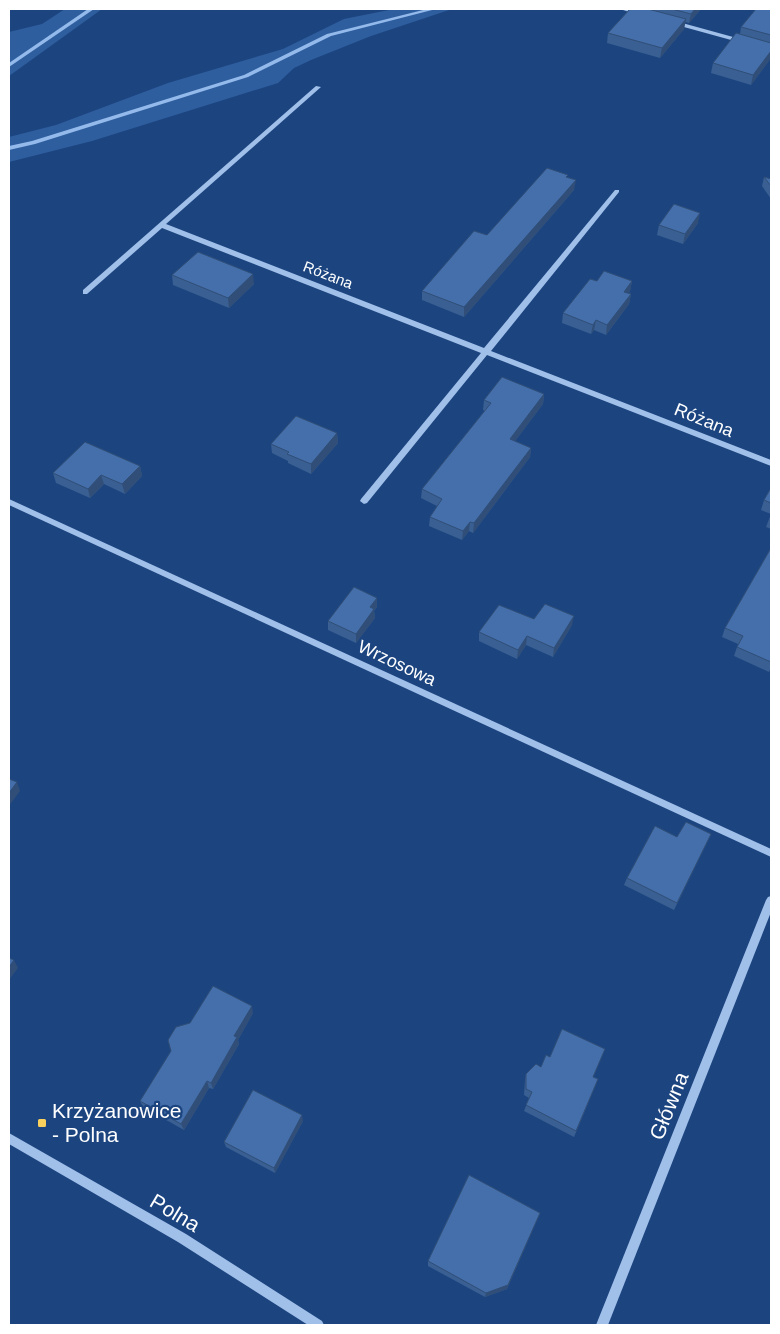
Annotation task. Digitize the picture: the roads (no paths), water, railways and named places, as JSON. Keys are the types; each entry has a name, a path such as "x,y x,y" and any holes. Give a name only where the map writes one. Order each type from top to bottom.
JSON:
{"street":[{"path":"623,9 642,14"},
{"path":"670,21 753,44"},
{"path":"84,292 318,87"},
{"path":"364,501 617,191"},
{"name":"Różana","path":"161,225 771,463"},
{"name":"Wrzosowa","path":"9,502 771,853"},
{"name":"Główna","path":"602,1325 771,900"},
{"name":"Polna","path":"9,1138 182,1238 318,1325"}],"waterway":[{"path":"9,65 91,9"},
{"path":"9,148 33,143 246,76 329,35 433,9"}],"place":[{"name":"Krzyżanowice - Polna","path":"42,1123"}]}
